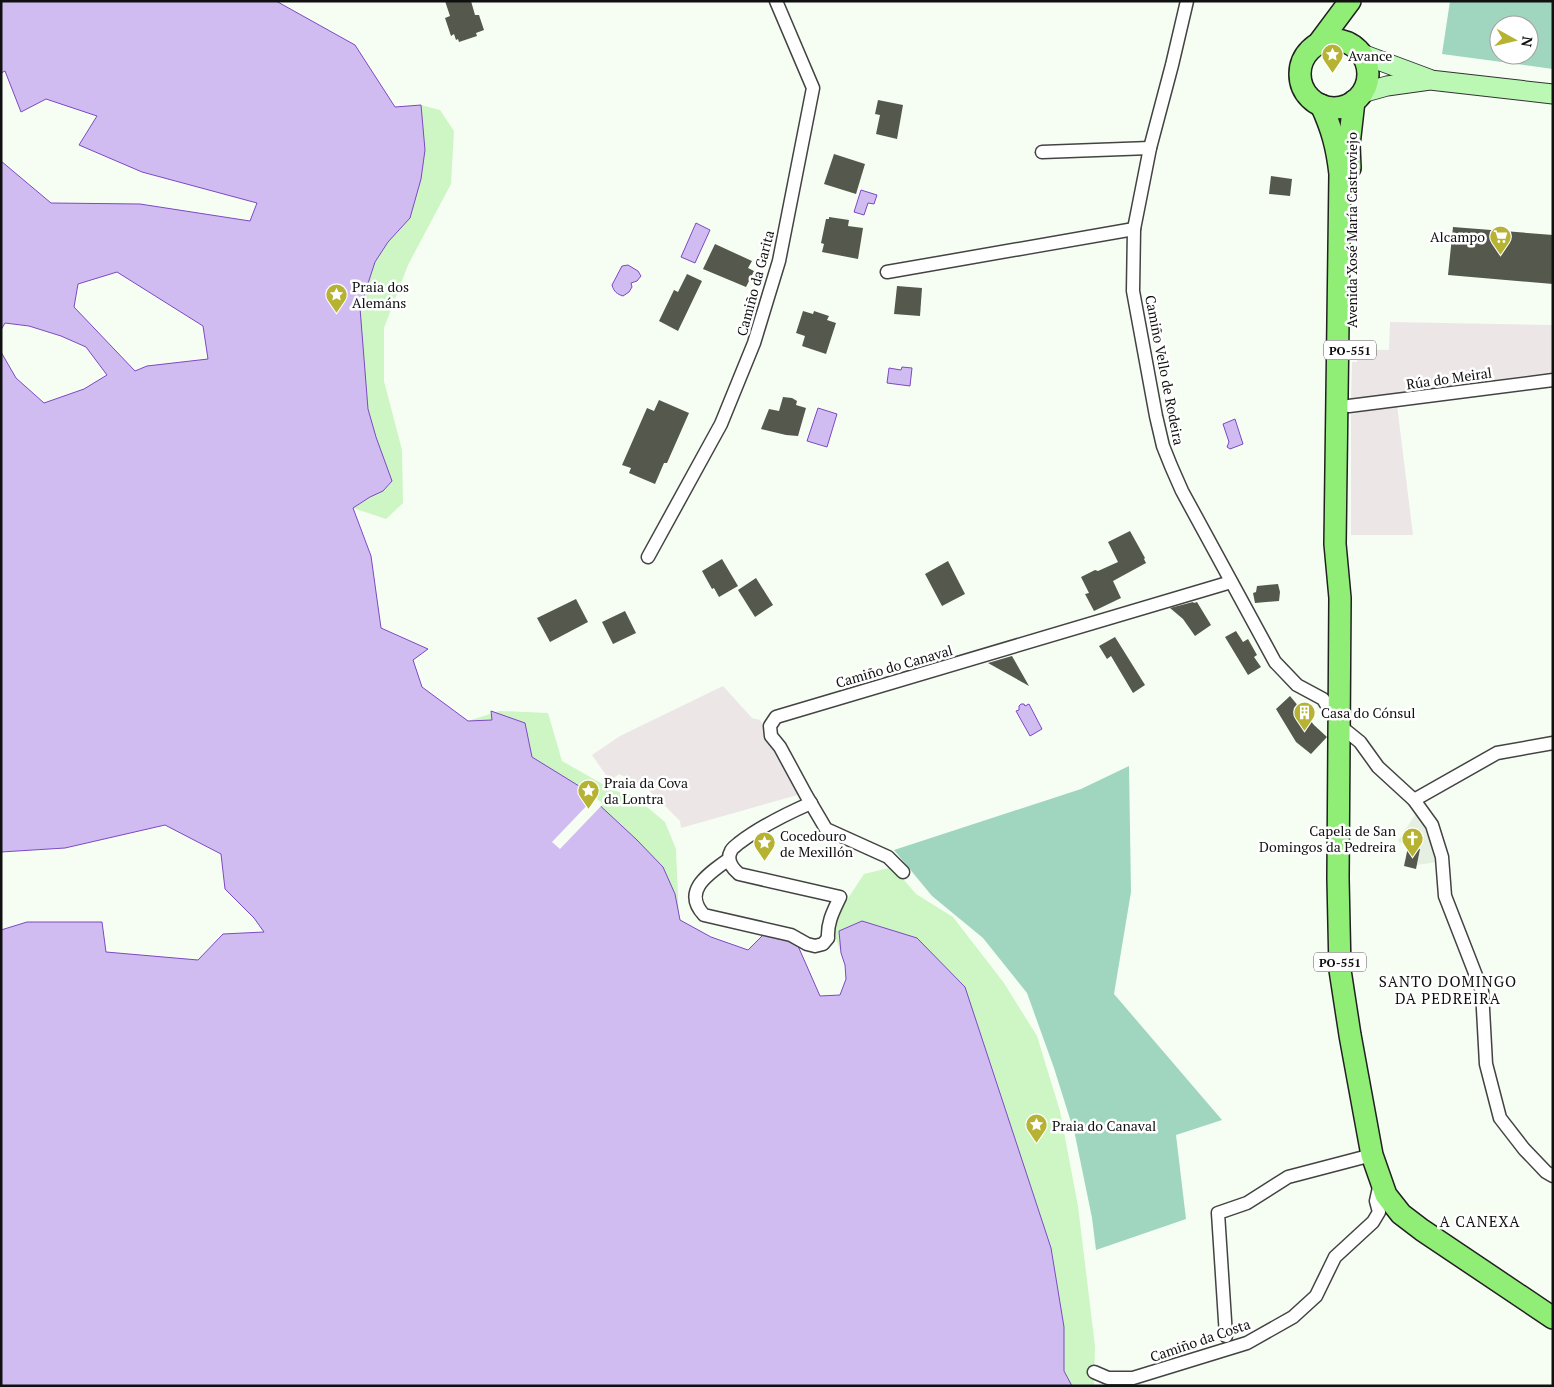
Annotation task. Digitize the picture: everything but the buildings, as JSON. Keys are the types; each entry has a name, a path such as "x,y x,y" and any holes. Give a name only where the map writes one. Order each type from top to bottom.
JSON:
{"main road":[{"name":"PO-551","path":"1321,105 1310,98 1304,89 1300,78 1301,66 1306,55 1318,44 1350,1"},
{"name":"PO-551","path":"1354,1 1353,31 1359,50 1366,62 1368,72 1367,83 1358,97"},
{"path":"1318,44 1336,39 1347,42 1359,50 1430,80"},
{"path":"1321,105 1332,108 1343,106 1358,97 1387,86 1430,80 1553,94"},
{"name":"Avenida Xosé María Castroviejo","path":"1340,598 1348,540 1348,466 1343,454 1343,407 1344,295 1349,145 1358,97"},
{"name":"Avenida Xosé María Castroviejo","path":"1321,105 1338,150 1340,174 1339,233 1344,295 1347,380 1343,407 1335,544 1340,598 1338,930 1340,970 1354,1061 1372,1155 1383,1188"},
{"name":"PO-551","path":"1383,1188 1401,1214 1553,1318"}],"street":[{"name":"Camiño da Garita","path":"648,557 721,424 754,343 779,261 813,88 776,1"},
{"name":"Camiño Vello de Rodeira","path":"1187,1 1150,148 1134,229 1133,291 1163,446 1182,491 1275,662 1297,685 1323,699 1339,725 1360,742 1378,767 1414,800 1432,824 1442,857 1445,896 1482,991 1486,1064 1500,1118 1530,1155 1546,1172 1553,1176"},
{"path":"1042,152 1150,148"},
{"path":"887,272 1134,229"},
{"name":"Rúa do Meiral","path":"1343,407 1553,380"},
{"name":"Camiño do Canaval","path":"903,872 888,857 826,829 780,747 770,736 770,726 776,717 1231,582"},
{"path":"1414,800 1497,753 1553,743"},
{"path":"729,859 707,874 695,894 697,907 704,915 791,935 807,944 815,946 823,944 828,938 827,931 830,919 840,897 739,874 732,868 729,859 731,850 744,840 776,819 811,803"},
{"path":"1226,1336 1218,1213 1247,1202 1288,1177 1372,1155"},
{"name":"Camiño da Costa","path":"1094,1372 1108,1378 1133,1378 1247,1342 1293,1317 1316,1296 1335,1257 1373,1222 1379,1212 1376,1201 1383,1188"}],"shaded area":[{"path":"1,1 276,1 355,45 395,107 421,105 425,150 421,179 410,218 388,242 375,262 360,308 368,409 392,481 383,491 353,508 371,556 381,628 428,649 413,660 422,687 468,721 492,720 491,711 525,723 532,757 579,786 663,867 675,894 680,920 711,937 748,950 767,931 798,946 820,996 840,995 846,979 839,931 862,921 917,938 965,987 1051,1248 1064,1327 1064,1371 1072,1386 1,1386 1,930 27,922 102,922 106,952 198,960 223,934 264,932 254,918 225,889 221,854 165,825 65,848 1,852 1,352 16,378 44,403 84,389 107,375 86,347 61,336 29,326 5,323 1,330 1,161 51,203 140,204 250,221 257,203 142,172 79,145 97,116 46,99 21,112 5,71 1,73","holes":["117,272 203,326 208,359 147,366 135,371 74,307 78,284"]},
{"path":"1450,1 1553,1 1553,69 1523,65 1539,65 1539,15 1489,15 1489,60 1442,54"},
{"path":"861,190 877,195 874,204 868,203 864,215 854,212"},
{"path":"696,223 710,230 695,263 681,257"},
{"path":"628,265 638,271 641,276 637,281 631,283 632,287 629,292 623,296 616,292 612,285 622,266"},
{"path":"1390,322 1553,325 1553,372 1351,400 1352,362 1357,362 1357,349 1389,350"},
{"path":"902,367 912,368 910,386 887,383 889,368 901,370"},
{"path":"1397,405 1413,535 1351,535 1351,414"},
{"path":"818,408 837,414 827,447 807,441"},
{"path":"1235,419 1243,444 1230,449 1227,447 1229,442 1223,424"},
{"path":"723,686 752,718 760,720 801,794 681,828 680,821 646,787 619,774 610,781 592,755 620,736"},
{"path":"1021,704 1025,706 1029,704 1042,729 1030,736 1016,711 1019,710"},
{"path":"1129,766 1131,892 1114,994 1222,1120 1176,1135 1186,1219 1096,1250 1092,1218 1075,1135 1054,1068 1027,993 983,938 932,896 894,850 1081,789"},
{"path":"1418,810 1425,822 1435,849 1437,862 1417,865 1420,849 1408,847 1398,841"}],"sand":[{"name":"Praia dos Alemáns","path":"421,105 440,110 454,131 451,184 408,265 384,328 384,381 402,450 403,503 386,519 353,508 334,250 394,111"},
{"name":"Praia da Cova da Lontra","path":"499,711 548,713 562,761 613,790 634,796 665,822 676,849 679,920 468,721"},
{"name":"Praia do Canaval","path":"893,867 916,894 953,917 1004,983 1037,1036 1060,1111 1078,1206 1095,1346 1094,1386 1047,1386 873,949 841,953 831,924 864,874"}],"pier":[{"path":"595,797 603,804 560,849 552,842"}],"place":[{"name":"Avance","path":"1332,74"},
{"name":"Alcampo","path":"1501,255"},
{"name":"Praia dos Alemáns","path":"336,313"},
{"name":"Casa do Cónsul","path":"1305,731"},
{"name":"Praia da Cova da Lontra","path":"588,809"},
{"name":"Capela de San Domingos da Pedreira","path":"1412,857"},
{"name":"Cocedouro de Mexillón","path":"764,862"},
{"name":"Praia do Canaval","path":"1036,1144"}],"district":[{"name":"SANTO DOMINGO DA PEDREIRA","path":"1448,990"},
{"name":"A CANEXA","path":"1480,1221"}]}
